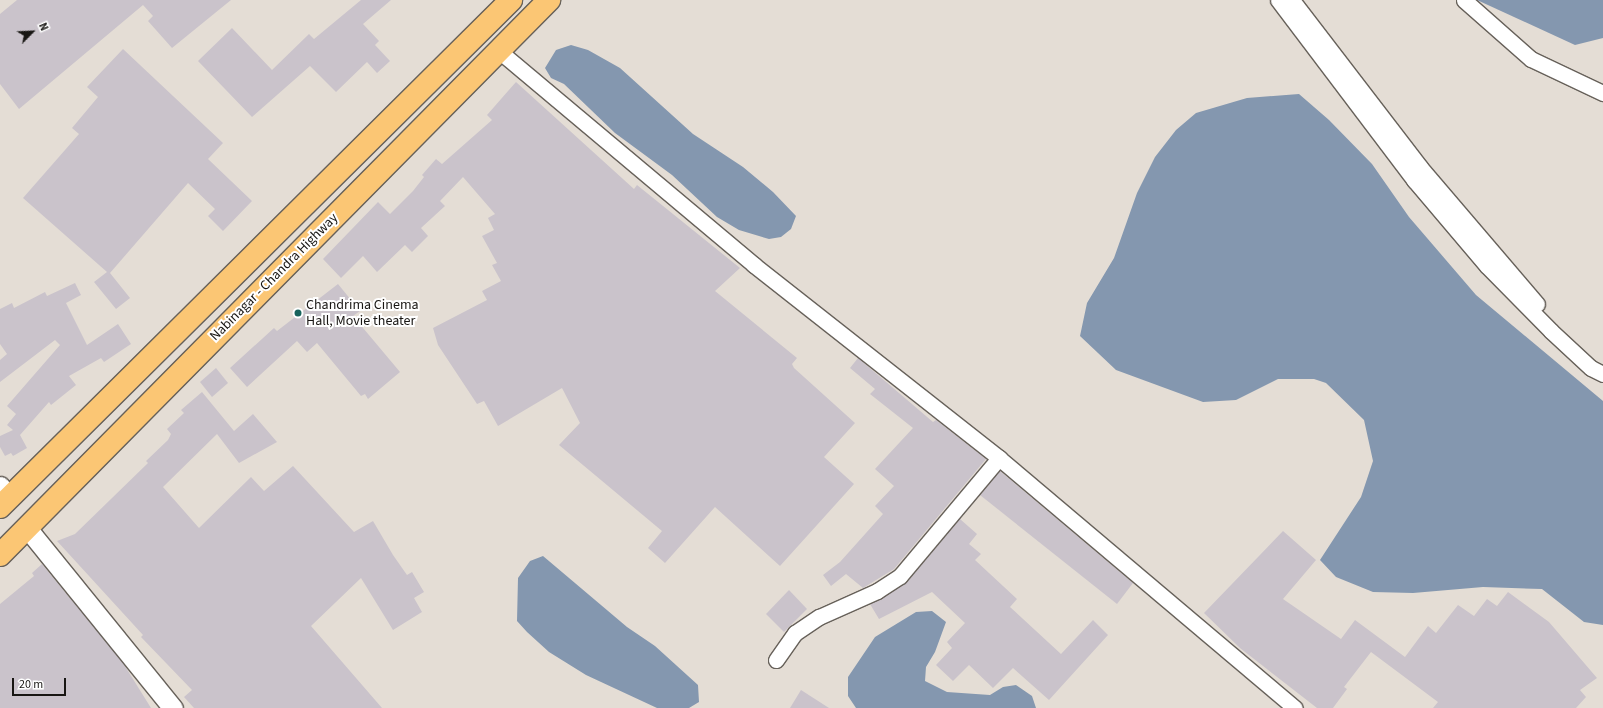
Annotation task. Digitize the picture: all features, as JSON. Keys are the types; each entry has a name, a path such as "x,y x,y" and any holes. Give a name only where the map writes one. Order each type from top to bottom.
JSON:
{"highway":[{"path":"3,497 510,0"},
{"name":"Nabinagar - Chandra Highway","path":"0,555 549,0"}],"street":[{"path":"1278,0 1414,180 1487,266 1551,331 1591,368 1603,374"},
{"path":"1292,0 1459,214 1557,327 1603,366"},
{"path":"1464,0 1531,59 1603,93"},
{"path":"498,50 754,265 999,458 1288,706"},
{"path":"776,660 795,633 819,617 877,591 900,576 999,458"},
{"path":"27,528 173,708"}],"water":[{"path":"1477,0 1603,0 1603,38 1575,45"},
{"path":"571,45 588,50 620,68 693,134 743,167 773,192 796,216 791,229 781,237 769,239 739,230 717,217 672,175 615,133 564,84 551,78 545,68 556,50"},
{"path":"1299,94 1329,120 1372,164 1409,217 1476,295 1603,401 1603,625 1584,622 1542,589 1483,587 1413,593 1373,592 1336,577 1320,560 1361,497 1373,461 1364,420 1326,383 1314,379 1278,379 1236,400 1203,402 1116,370 1080,336 1087,303 1114,258 1137,193 1155,157 1176,130 1196,113 1247,98"},
{"path":"543,556 627,627 655,646 698,685 699,702 689,708 657,708 586,675 549,652 527,632 517,621 518,578 530,561"},
{"path":"932,611 946,622 935,652 926,667 925,681 947,692 990,695 1003,687 1016,685 1032,696 1036,708 856,708 848,696 848,677 875,637 916,612"}],"building":[{"path":"17,0 231,0 172,48 148,21 153,16 143,5 19,109 0,84 0,14"},
{"path":"361,0 391,0 363,24 379,41 375,45 390,61 377,73 367,62 336,92 310,66 252,117 198,61 232,28 272,70 309,34 314,39"},
{"path":"123,49 223,143 208,159 252,201 223,231 208,216 215,209 188,183 110,273 130,298 116,309 94,282 107,272 23,198 79,134 72,128 98,97 87,87"},
{"path":"516,82 634,189 637,185 740,268 715,291 797,358 792,364 794,368 855,423 824,457 854,484 780,566 715,507 665,563 648,548 662,531 559,445 580,423 562,388 498,426 484,401 477,404 438,345 433,328 487,300 482,291 501,281 492,265 497,263 482,236 494,230 488,218 495,214 463,177 440,201 445,206 421,228 428,236 412,252 405,245 377,272 363,256 341,278 323,259 378,202 390,214 413,191 424,177 422,175 436,159 442,164 492,120 487,115"},
{"path":"75,283 81,295 66,303 87,345 118,324 131,344 104,362 101,358 69,376 76,385 51,405 49,402 20,435 27,448 13,456 11,453 5,456 0,447 0,436 13,430 7,425 16,414 7,406 60,345 55,340 0,382 0,360 7,354 0,344 0,309 12,303 14,308 45,292 47,296"},
{"path":"338,284 360,311 353,316 400,372 368,399 365,394 361,396 317,343 307,352 297,341 247,387 230,368 274,328 277,331"},
{"path":"858,358 933,422 936,420 986,459 894,569 863,588 846,574 831,586 823,575 840,562 883,514 875,506 894,486 875,469 913,428 870,394 875,389 850,368"},
{"path":"216,368 228,383 212,397 200,382"},
{"path":"202,392 234,431 253,414 277,442 239,463 217,434 163,487 199,528 251,477 264,491 293,466 354,532 373,521 407,575 412,572 424,592 414,598 422,612 393,630 361,578 311,626 382,708 194,708 184,697 192,690 141,637 143,635 57,541 75,534 148,463 146,461 168,440 171,434 167,429 184,413 181,410"},
{"path":"1000,471 1133,583 1117,604 980,495"},
{"path":"960,519 977,534 969,544 981,554 975,560 1017,599 1010,607 1061,654 1093,620 1108,635 1049,700 1013,668 993,688 969,665 953,681 936,665 952,648 947,642 965,623 932,592 879,619 870,604 907,582"},
{"path":"1283,531 1316,560 1283,599 1341,639 1355,620 1405,657 1428,626 1436,633 1458,605 1474,616 1487,599 1497,606 1508,592 1549,622 1597,678 1580,690 1586,697 1576,708 1433,708 1438,702 1371,652 1344,687 1347,689 1333,708 1317,708 1240,648 1204,613"},
{"path":"42,564 123,663 151,708 0,708 0,604 34,576 32,573"},
{"path":"789,590 807,609 784,632 766,614"},
{"path":"801,690 829,708 790,708"}],"place":[{"name":"Chandrima Cinema Hall, Movie theater","path":"298,313"}]}
